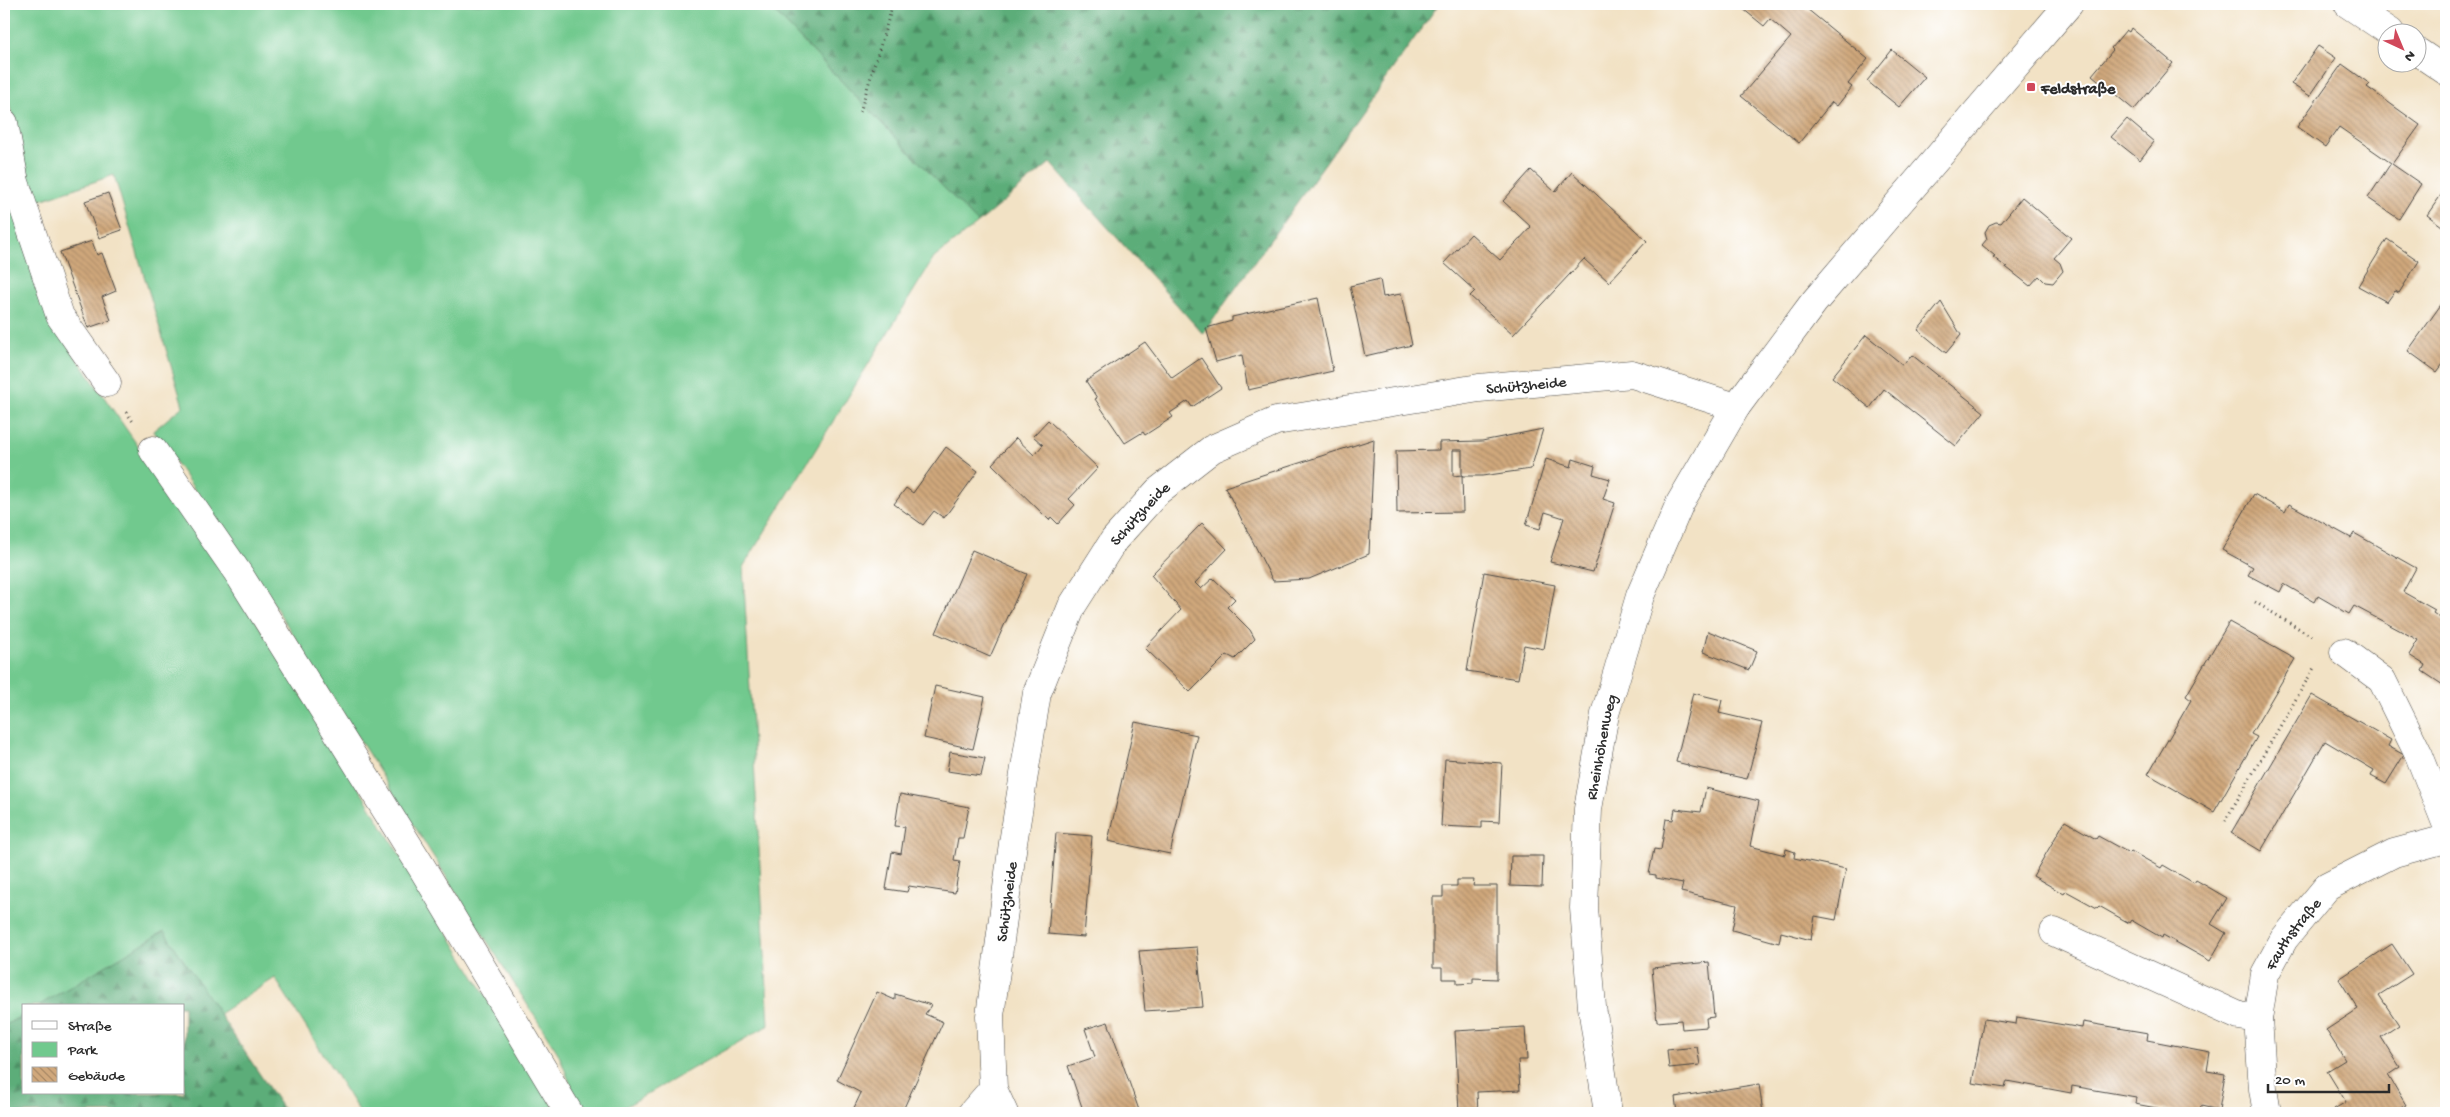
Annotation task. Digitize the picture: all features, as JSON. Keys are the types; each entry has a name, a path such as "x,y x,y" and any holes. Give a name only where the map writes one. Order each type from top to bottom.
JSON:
{"street":[{"path":"1736,407 1814,302 2069,4"},
{"path":"2348,4 2378,24"},
{"path":"2428,59 2446,72"},
{"path":"4,123 15,182 60,316 107,383"},
{"name":"Schützheide","path":"998,1101 990,1016 1013,843 1037,693 1072,606 1114,540 1158,491 1212,449 1276,421 1479,388 1632,374 1736,407"},
{"name":"Rheinhöhenweg","path":"1608,1113 1592,1007 1584,908 1588,809 1605,714 1640,596 1680,503 1736,407"},
{"path":"153,450 240,576 420,866 569,1113"},
{"path":"2337,649 2382,680 2419,755 2446,823"},
{"name":"Fauthstraße","path":"2267,1113 2263,1089 2258,1019 2266,974 2284,939 2326,887 2394,853 2446,839"},
{"path":"2054,932 2239,1016 2258,1019"},
{"path":"972,1113 998,1101"}],"path":[{"path":"860,112 893,4"},
{"path":"107,383 153,450"},
{"path":"2225,821 2337,649 2255,602"}],"green space":[{"path":"4,4 767,4 978,223 934,258 743,567 769,1025 614,1113 582,1113 558,1053 252,570 153,431 183,406 114,175 32,203 4,80"},
{"path":"767,4 1439,4 1203,334 1050,163 978,223"},
{"path":"4,159 61,335 233,583 558,1113 360,1113 275,978 219,1014 164,932 41,1004 22,1004 22,1015 4,1026"},
{"path":"164,931 285,1112 4,1113 4,1026 22,1015 22,1094 185,1094 185,1004 41,1004"}],"building":[{"path":"1737,4 1801,4 1868,59 1848,84 1852,87 1837,106 1832,102 1799,143 1741,96 1791,37 1770,19 1764,26"},
{"path":"2131,28 2173,63 2134,110 2092,75 2113,50 2111,48 2126,30 2129,32"},
{"path":"2318,46 2336,58 2310,96 2291,84"},
{"path":"1892,50 1925,77 1899,107 1867,81"},
{"path":"2342,64 2370,84 2367,87 2420,125 2392,164 2421,184 2399,219 2368,198 2391,163 2339,127 2325,147 2297,127"},
{"path":"2127,119 2154,142 2140,160 2111,137"},
{"path":"1531,170 1555,192 1572,172 1647,241 1609,282 1584,259 1513,335 1470,296 1475,291 1444,263 1471,234 1500,260 1531,227 1503,201"},
{"path":"2446,188 2446,229 2427,215"},
{"path":"108,193 122,230 99,238 85,201"},
{"path":"2022,197 2071,238 2054,258 2060,263 2063,271 2053,283 2045,282 2039,276 2030,286 1993,257 1995,256 1982,245 1987,239 1985,232 1989,225 1996,222 2001,223"},
{"path":"2387,239 2419,261 2399,293 2395,291 2387,302 2358,286"},
{"path":"92,241 97,255 102,253 116,291 102,297 111,320 88,328 60,252"},
{"path":"1380,279 1383,297 1401,294 1412,345 1365,356 1350,286"},
{"path":"1318,298 1333,371 1248,390 1242,355 1216,362 1206,328 1232,321 1232,317"},
{"path":"2445,299 2446,360 2437,372 2408,351"},
{"path":"1941,302 1961,335 1946,353 1918,330"},
{"path":"1866,335 1903,365 1912,355 1984,412 1956,446 1884,389 1870,408 1832,377"},
{"path":"1145,342 1172,378 1201,358 1221,388 1192,407 1188,401 1170,413 1173,417 1145,435 1143,432 1125,443 1095,399 1097,398 1086,381"},
{"path":"1048,420 1098,468 1069,499 1075,505 1058,524 1051,517 1049,520 992,464 1016,438 1034,455 1043,445 1033,436"},
{"path":"1543,429 1531,469 1482,476 1462,476 1463,512 1397,513 1396,451 1439,450 1439,442 1482,441","holes":["1453,450 1462,450 1462,475 1453,476"]},
{"path":"1374,439 1369,554 1309,579 1273,581 1225,487"},
{"path":"946,447 978,471 944,518 934,511 923,525 894,504 906,488 913,493"},
{"path":"1546,459 1571,467 1573,459 1595,466 1593,474 1610,479 1603,499 1615,503 1593,572 1550,562 1564,518 1545,512 1540,529 1526,525"},
{"path":"2254,494 2285,512 2289,504 2351,538 2354,533 2416,568 2403,592 2435,610 2433,613 2446,622 2446,687 2422,671 2425,665 2409,655 2418,640 2354,606 2349,614 2318,596 2315,602 2284,584 2280,592 2248,575 2253,567 2222,550"},
{"path":"1202,523 1227,549 1195,583 1201,589 1213,578 1235,599 1227,607 1250,630 1255,639 1235,659 1227,655 1190,692 1145,648 1181,610 1151,575"},
{"path":"972,550 1027,574 990,657 936,633"},
{"path":"1484,572 1555,585 1544,649 1524,645 1518,679 1467,671"},
{"path":"2229,622 2295,659 2251,734 2257,737 2214,812 2148,774 2191,700 2186,696"},
{"path":"1708,631 1757,651 1749,670 1703,652"},
{"path":"935,686 985,697 973,749 924,738"},
{"path":"1693,693 1722,700 1719,713 1762,723 1747,779 1676,762"},
{"path":"2312,695 2391,740 2388,746 2404,755 2386,784 2371,776 2374,770 2325,741 2261,851 2231,833"},
{"path":"1135,722 1197,735 1170,854 1108,841"},
{"path":"950,752 985,758 981,776 947,771"},
{"path":"1445,759 1502,763 1499,822 1482,821 1482,828 1441,826"},
{"path":"1706,788 1759,801 1750,846 1785,855 1786,849 1795,852 1794,858 1846,869 1836,920 1815,916 1811,940 1781,932 1779,943 1732,930 1737,905 1681,892 1683,883 1656,878 1656,875 1649,874 1654,849 1661,850 1666,819 1673,820 1675,809 1701,812"},
{"path":"900,794 969,807 963,838 958,838 954,860 960,861 955,893 909,886 907,892 886,889 892,852 901,854 905,827 895,826"},
{"path":"2065,821 2096,839 2098,836 2129,853 2131,851 2161,868 2163,865 2194,883 2196,880 2227,898 2211,924 2226,933 2210,961 2163,935 2162,938 2131,920 2129,923 2099,906 2097,908 2066,891 2064,894 2033,876"},
{"path":"1056,833 1092,836 1084,937 1048,934"},
{"path":"1511,856 1543,856 1542,887 1510,886"},
{"path":"1457,880 1474,880 1473,886 1497,886 1497,979 1473,978 1473,983 1457,984 1457,979 1442,979 1442,968 1433,968 1433,897 1443,897 1443,886 1457,886"},
{"path":"2392,944 2412,974 2379,995 2399,1025 2381,1037 2400,1067 2388,1075 2406,1105 2399,1109 2402,1113 2336,1113 2334,1109 2346,1102 2327,1071 2345,1060 2326,1030 2358,1009 2339,979"},
{"path":"1197,947 1203,1007 1145,1011 1139,951"},
{"path":"1709,962 1714,1017 1706,1018 1707,1027 1682,1029 1681,1020 1657,1022 1652,968"},
{"path":"877,992 895,1000 895,994 931,1005 925,1014 943,1022 903,1110 909,1113 854,1113 852,1112 861,1093 837,1080"},
{"path":"2017,1017 2082,1028 2083,1022 2148,1033 2147,1040 2210,1052 2207,1071 2225,1074 2219,1110 2201,1106 2200,1113 2184,1113 2135,1104 2136,1097 2072,1086 2071,1093 2007,1081 2005,1088 1972,1083 1984,1019 2016,1024"},
{"path":"1108,1022 1140,1113 1084,1113 1068,1066 1095,1057 1085,1029"},
{"path":"1525,1027 1527,1060 1518,1060 1520,1090 1477,1092 1478,1113 1459,1113 1455,1031"},
{"path":"1697,1047 1700,1065 1669,1068 1667,1050"},
{"path":"1759,1084 1763,1113 1677,1113 1675,1097"}],"place":[{"name":"Feldstraße","path":"2031,87"}]}
